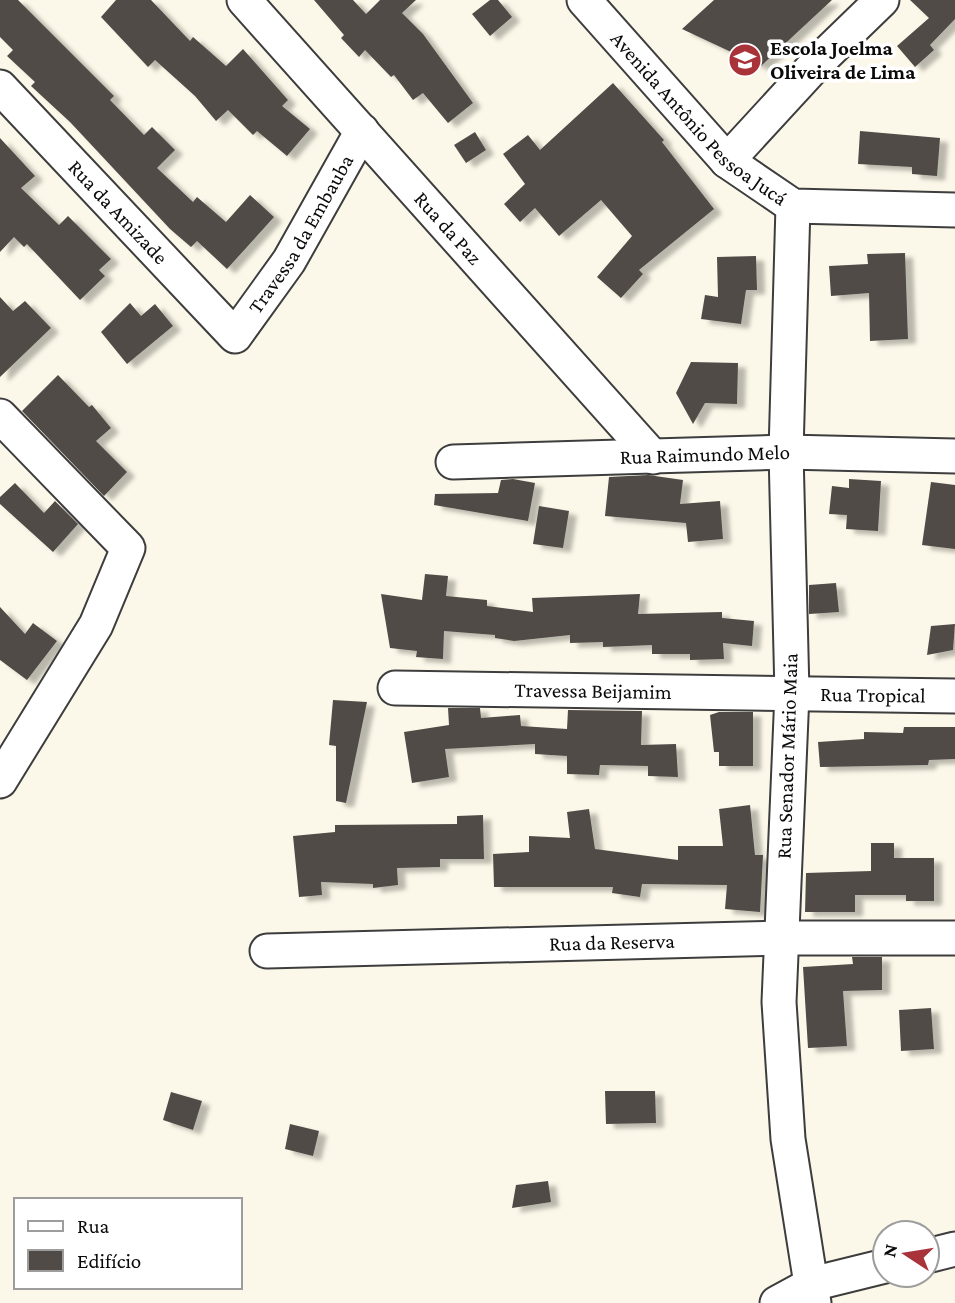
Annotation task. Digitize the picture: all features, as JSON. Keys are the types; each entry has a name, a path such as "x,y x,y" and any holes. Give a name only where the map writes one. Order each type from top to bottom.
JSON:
{"street":[{"name":"Rua da Paz","path":"244,0 653,457"},
{"name":"Avenida Antônio Pessoa Jucá","path":"584,0 727,161 793,206 955,210"},
{"path":"727,161 818,62 882,0"},
{"name":"Rua da Amizade","path":"0,87 235,336"},
{"name":"Travessa da Embauba","path":"235,336 289,261 362,131"},
{"name":"Rua Senador Mário Maia","path":"793,206 786,452 792,692 781,938 781,1071 788,1139 813,1294"},
{"path":"0,416 128,548 96,625 2,772"},
{"name":"Rua Raimundo Melo","path":"453,462 786,452 955,456"},
{"name":"Travessa Beijamim","path":"395,688 792,692"},
{"name":"Rua Tropical","path":"792,692 955,696"},
{"name":"Rua da Reserva","path":"267,951 781,938 955,938"},
{"path":"777,1303 813,1294 871,1271"}],"building":[{"path":"0,0 18,0 114,96 110,100 144,135 152,127 175,150 157,168 193,202 197,197 226,222 250,195 274,217 227,269 197,241 191,247 170,229 70,122 31,86 35,82 7,56 13,50 0,37"},
{"path":"116,0 151,0 190,41 193,37 226,66 243,49 288,100 282,106 310,129 287,156 257,131 253,135 228,110 216,121 195,96 155,60 148,67 101,17"},
{"path":"314,0 353,0 366,14 380,0 416,0 402,13 423,34 473,103 448,123 423,93 413,100 394,75 391,77 365,50 359,57 341,38 344,35"},
{"path":"490,0 498,0 512,17 490,36 472,14"},
{"path":"714,0 832,0 761,66 682,29"},
{"path":"910,0 955,0 955,19 930,45 934,50 915,67 897,46 929,18"},
{"path":"613,83 664,140 662,142 714,209 639,270 643,274 621,298 597,277 632,236 601,200 559,236 535,208 520,222 504,204 525,184 503,154 528,135 540,150"},
{"path":"860,131 940,138 937,176 912,174 912,167 858,164"},
{"path":"475,132 486,150 466,163 454,145"},
{"path":"0,138 35,176 21,188 59,225 68,216 111,259 99,270 105,276 80,300 27,244 24,247 14,237 0,252"},
{"path":"905,253 908,339 870,341 869,293 831,296 829,266 868,264 867,254"},
{"path":"756,256 757,290 746,290 741,324 701,319 705,295 718,297 717,257"},
{"path":"0,297 13,311 25,301 51,328 0,377"},
{"path":"130,303 141,316 155,304 173,326 127,364 101,332"},
{"path":"691,362 738,363 737,404 705,403 693,424 676,393"},
{"path":"58,375 89,407 92,405 111,428 96,441 127,472 104,496 22,411"},
{"path":"648,475 683,480 680,504 720,501 723,539 688,542 686,523 605,516 609,477"},
{"path":"849,479 881,481 878,531 846,529 847,515 829,514 832,486 849,488"},
{"path":"501,480 535,483 528,521 434,505 435,494 498,493"},
{"path":"931,482 955,485 955,549 922,545"},
{"path":"15,483 44,513 55,501 78,524 53,552 0,504 0,497"},
{"path":"539,506 569,511 563,548 533,544"},
{"path":"425,574 448,576 446,596 487,600 487,606 533,612 532,598 640,594 638,614 722,612 722,618 754,621 752,646 723,643 724,659 690,660 690,654 652,654 652,645 603,647 603,642 570,643 570,635 514,641 495,638 495,635 444,631 443,659 416,657 417,651 390,648 381,594 422,600"},
{"path":"836,583 839,612 809,614 809,585"},
{"path":"0,607 25,634 33,623 57,641 27,680 0,660"},
{"path":"955,624 953,650 927,655 931,626"},
{"path":"333,700 367,702 346,803 336,801 336,746 329,745"},
{"path":"448,708 480,708 481,718 520,715 521,726 567,729 568,710 642,711 641,745 676,744 678,777 648,776 648,766 600,765 599,775 567,774 567,756 535,754 535,744 445,749 449,777 412,783 404,732 449,725"},
{"path":"719,712 753,712 753,766 719,766 719,752 714,752 710,715"},
{"path":"904,727 955,727 955,759 929,760 928,765 820,767 818,742 864,739 864,732 903,733"},
{"path":"750,805 755,855 763,855 760,912 725,909 727,885 642,884 640,897 612,893 613,887 494,887 493,854 529,852 529,836 570,838 567,812 589,809 595,849 678,860 678,846 723,846 719,809"},
{"path":"483,815 484,859 440,859 440,867 397,868 398,885 373,888 373,884 321,882 322,895 299,897 293,836 335,832 335,825 457,824 457,816"},
{"path":"871,843 894,843 894,858 934,858 934,901 906,901 906,895 855,895 855,912 805,912 806,873 871,871"},
{"path":"852,957 882,957 882,990 843,991 847,1046 808,1048 803,967 853,964"},
{"path":"931,1008 934,1049 901,1051 899,1010"},
{"path":"605,1091 655,1091 656,1123 606,1124"},
{"path":"171,1092 202,1101 193,1130 163,1120"},
{"path":"290,1124 319,1131 313,1156 285,1149"},
{"path":"548,1181 551,1202 512,1208 516,1185"}],"place":[{"name":"Escola Joelma Oliveira de Lima","path":"745,60"}]}
